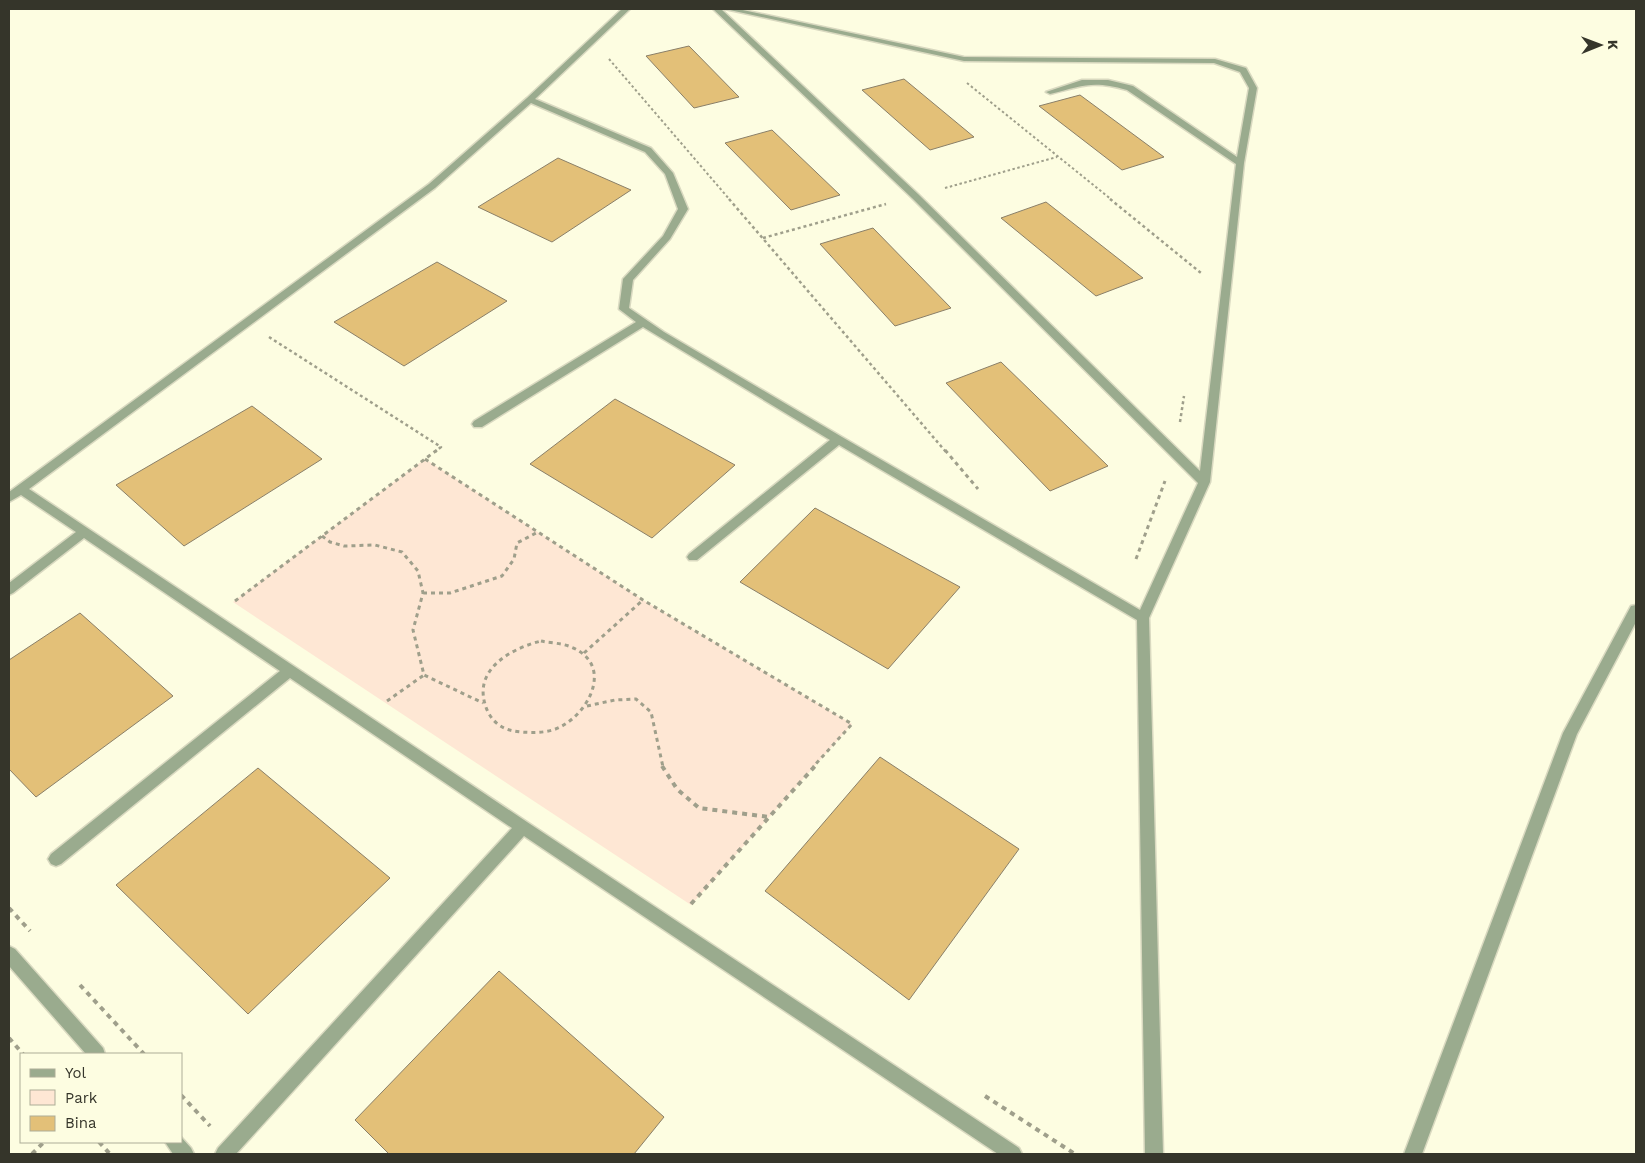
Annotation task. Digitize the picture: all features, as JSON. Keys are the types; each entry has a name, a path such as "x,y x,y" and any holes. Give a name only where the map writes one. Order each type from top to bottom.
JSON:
{"street":[{"path":"626,9 530,100 432,186 15,493 85,530 290,671 1013,1154"},
{"path":"717,9 915,196 1204,482"},
{"path":"729,9 964,59 1215,61 1243,70 1253,88 1240,163 1204,482 1142,618 1154,1154"},
{"path":"1050,92 1082,82 1108,82 1130,88 1240,163"},
{"path":"530,100 648,150 669,173 683,209 667,238 628,279 624,310 838,440 1142,618"},
{"path":"478,424 643,322"},
{"path":"693,557 838,440"},
{"path":"9,590 85,530"},
{"path":"1413,1154 1570,733 1636,610"},
{"path":"56,859 290,671"},
{"path":"224,1154 505,848 522,827"},
{"path":"9,954 96,1053"},
{"path":"175,1143 185,1154"}],"path":[{"path":"609,59 980,491"},
{"path":"960,78 1203,275 1205,265"},
{"path":"241,608 233,602 441,447 268,337"},
{"path":"1136,561 1175,455 1185,389"},
{"path":"424,459 643,600 852,724 691,905 683,900"},
{"path":"423,593 450,593 502,576 514,559 517,543 538,532"},
{"path":"322,536 330,542 344,546 375,545 402,552 418,571 423,593 413,630 424,675"},
{"path":"584,654 643,600"},
{"path":"541,641 560,642 576,648 584,654 593,666 596,681 587,706 574,720 561,727 542,733 521,734 503,728 490,717 482,703 483,687 496,663 522,646 541,641"},
{"path":"424,675 482,703"},
{"path":"393,708 385,703 424,675"},
{"path":"587,706 615,700 636,699 651,712 662,766 677,789 699,808 769,817"},
{"path":"9,1038 22,1053"},
{"path":"983,1095 1075,1154"},
{"path":"32,1154 43,1143"},
{"path":"100,1143 110,1154"}],"green space":[{"path":"425,459 643,600 852,724 691,905 233,602"}],"building":[{"path":"689,46 739,97 694,108 646,56"},
{"path":"904,79 974,137 930,150 862,90"},
{"path":"1080,95 1164,157 1122,170 1039,106"},
{"path":"772,130 840,195 791,210 725,143"},
{"path":"558,158 631,190 552,242 478,207"},
{"path":"1046,202 1143,278 1096,296 1001,218"},
{"path":"873,228 951,308 895,326 820,244"},
{"path":"437,262 507,301 404,366 334,322"},
{"path":"1001,362 1108,466 1050,491 946,383"},
{"path":"615,399 735,465 652,538 530,464"},
{"path":"252,406 322,459 184,546 116,485"},
{"path":"815,508 960,587 888,669 740,582"},
{"path":"80,613 173,696 36,797 9,769 9,660"},
{"path":"880,757 1019,849 909,1000 765,891"},
{"path":"258,768 390,878 248,1014 116,885"},
{"path":"499,971 664,1117 634,1154 389,1154 355,1120"}]}
